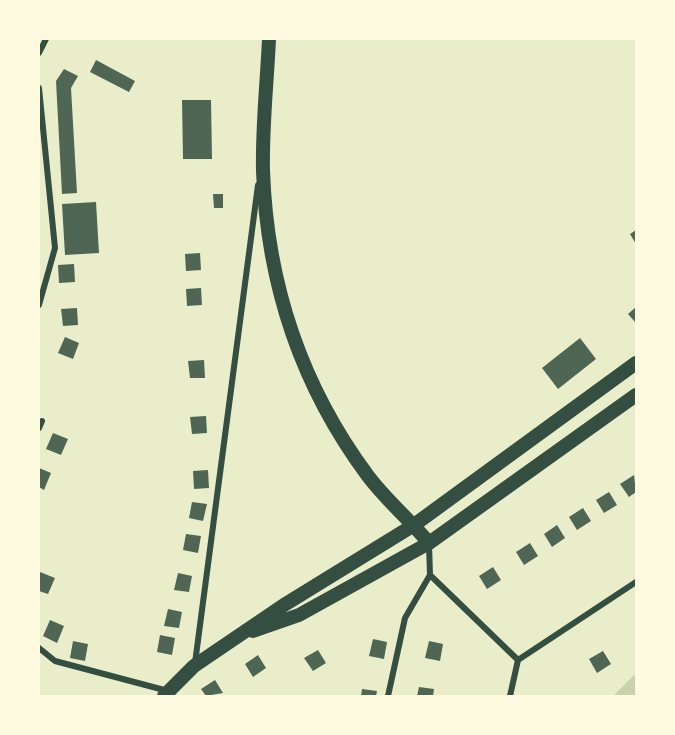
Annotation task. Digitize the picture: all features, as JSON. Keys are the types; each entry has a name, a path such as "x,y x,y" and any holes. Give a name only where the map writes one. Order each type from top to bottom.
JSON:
{"main road":[{"path":"269,39 264,146 265,202 272,257 288,320 310,382 331,422 361,467 429,543"},
{"path":"166,693 194,666 284,604 414,525 636,363"},
{"path":"239,635 299,615 429,543 636,395"}],"street":[{"path":"39,53 46,39"},
{"path":"39,87 55,248 39,306"},
{"path":"194,666 264,146"},
{"path":"39,428 42,421"},
{"path":"388,696 405,618 430,575 429,543"},
{"path":"430,575 518,660"},
{"path":"510,696 518,660 636,582"},
{"path":"39,648 55,661 166,693"}],"green space":[{"path":"636,673 636,696 613,696"}],"building":[{"path":"96,60 135,81 129,92 90,72"},
{"path":"64,69 78,76 71,88 77,193 62,194 56,81"},
{"path":"182,100 211,100 212,159 183,159"},
{"path":"213,194 223,194 223,208 214,208"},
{"path":"96,202 99,253 65,255 62,204"},
{"path":"636,230 636,244 630,234"},
{"path":"200,253 201,270 186,271 185,254"},
{"path":"74,264 75,282 59,283 58,265"},
{"path":"201,288 202,305 187,306 186,289"},
{"path":"636,307 636,323 628,314"},
{"path":"77,308 78,325 63,326 61,309"},
{"path":"65,337 79,343 73,359 58,353"},
{"path":"580,338 596,359 558,389 542,368"},
{"path":"204,360 205,378 190,378 188,361"},
{"path":"206,416 207,433 192,434 190,417"},
{"path":"53,433 68,439 61,455 46,449"},
{"path":"39,468 51,473 44,490 39,487"},
{"path":"208,470 209,488 194,489 193,471"},
{"path":"634,475 636,492 629,497 620,484"},
{"path":"609,492 617,505 604,513 596,500"},
{"path":"192,502 207,504 203,521 189,518"},
{"path":"583,508 591,521 577,530 569,517"},
{"path":"557,525 565,538 552,547 544,534"},
{"path":"186,534 201,536 198,553 183,550"},
{"path":"530,543 538,556 524,565 516,552"},
{"path":"493,567 501,580 487,589 479,576"},
{"path":"40,572 55,578 48,594 39,591"},
{"path":"178,573 192,576 189,592 174,590"},
{"path":"168,609 182,612 179,628 164,626"},
{"path":"50,620 64,626 57,643 43,636"},
{"path":"160,635 175,638 172,655 157,652"},
{"path":"373,639 387,642 384,659 369,656"},
{"path":"73,641 88,644 85,661 70,658"},
{"path":"429,641 443,644 440,661 425,658"},
{"path":"318,650 326,663 313,671 304,658"},
{"path":"603,651 611,664 597,673 589,659"},
{"path":"258,655 266,668 253,677 245,664"},
{"path":"215,680 223,693 206,696 201,689"},
{"path":"419,687 434,689 433,696 417,696"},
{"path":"362,689 377,691 376,696 361,696"}]}
